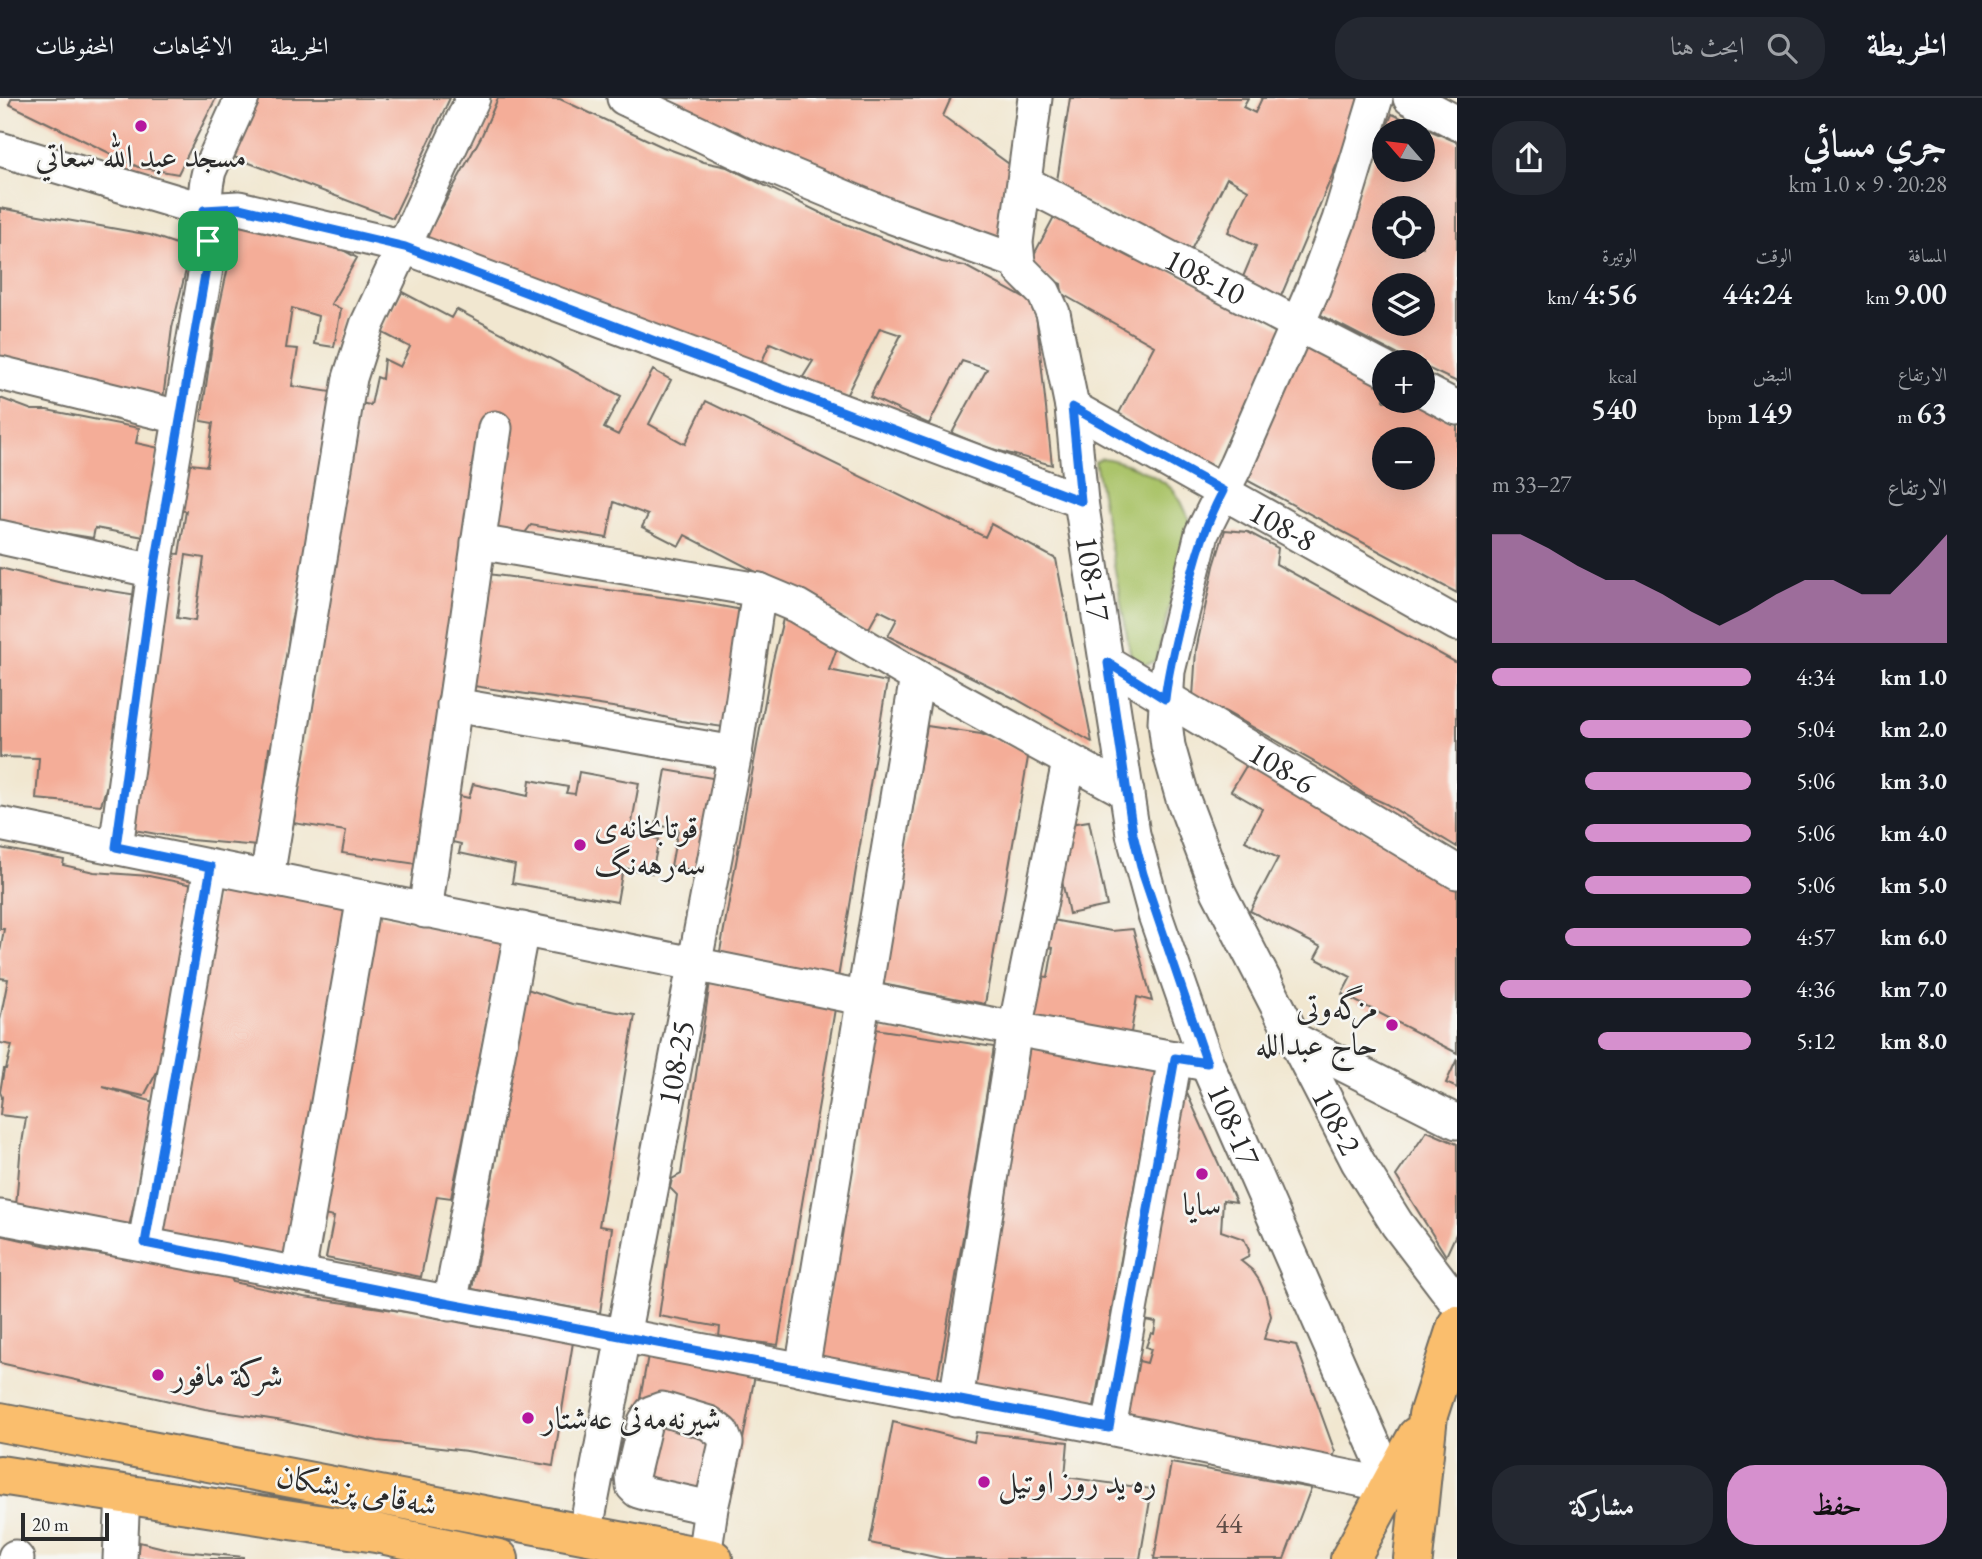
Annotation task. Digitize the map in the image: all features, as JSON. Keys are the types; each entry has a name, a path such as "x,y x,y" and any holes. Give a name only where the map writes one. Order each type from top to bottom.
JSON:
{"main road":[{"path":"1350,1559 1392,1486 1428,1415 1457,1325"},
{"path":"1413,1559 1428,1415"},
{"name":"شەقامی پزیشکان","path":"0,1422 709,1558"},
{"name":"شەقامی پزیشکان","path":"0,1475 123,1494 378,1546 499,1559"}],"street":[{"path":"116,847 154,571 208,257 203,197 209,171 242,98"},
{"path":"267,877 350,378 367,325 473,98"},
{"path":"624,98 816,186 1018,262 1016,242 1035,98"},
{"name":"108-2","path":"1377,98 1327,255 1195,554 1168,671 1165,699 1166,734 1194,830 1218,891 1293,1039 1377,1194 1457,1303"},
{"path":"0,149 204,210 239,208 405,247 1081,501"},
{"name":"108-10","path":"1025,183 1372,363"},
{"name":"108-17","path":"1018,262 1021,270 1050,303 1072,407 1081,501 1127,792 1143,874 1207,1063 1392,1486"},
{"path":"0,373 179,417"},
{"path":"1435,396 1457,408"},
{"name":"108-8","path":"1072,407 1457,624"},
{"path":"425,911 495,428"},
{"path":"0,537 154,571"},
{"path":"478,542 759,590 797,606 917,677 1127,792"},
{"name":"108-25","path":"585,1534 735,753 759,590"},
{"name":"108-6","path":"1108,663 1457,872"},
{"path":"802,1370 917,677"},
{"path":"454,705 735,753"},
{"path":"956,1400 1015,1029 1069,762"},
{"path":"0,824 1015,1029 1207,1063"},
{"path":"145,1243 211,867"},
{"path":"298,1274 364,897"},
{"path":"450,1304 522,929"},
{"path":"1293,1039 1457,1122"},
{"path":"1109,1428 1175,1058"},
{"path":"0,1217 1109,1428 1392,1486"},
{"path":"120,1559 123,1494"},
{"path":"709,1558 711,1508"}],"green space":[{"path":"1101,458 1128,465 1166,484 1178,496 1190,523 1156,661 1143,665 1131,657 1095,461"}],"building":[{"path":"12,98 216,98 178,174 138,167 9,104"},
{"path":"252,98 450,98 393,218 226,154"},
{"path":"498,98 560,99 663,147 727,167 831,218 942,262 965,266 1035,304 1052,465 985,447 952,433 987,369 962,361 929,424 870,397 901,335 880,328 845,398 803,377 813,361 770,343 757,373 539,290 458,247 452,257 422,244 482,135"},
{"path":"644,98 951,98 943,116 1020,172 999,245 828,172 768,150 739,132 707,125"},
{"path":"1070,98 1248,98 1243,107 1255,113 1262,98 1365,98 1279,301 1240,284 1256,246 1228,232 1248,190 1227,178 1190,252 1056,187"},
{"path":"1392,114 1404,119 1390,119"},
{"path":"1435,133 1457,142 1457,382 1435,372 1435,350 1389,350 1311,310 1372,162 1372,182 1435,182"},
{"path":"0,208 150,235 191,249 172,328 162,407 0,369"},
{"path":"1057,211 1285,330 1216,468 1191,455 1187,462 1163,450 1168,442 1118,415 1154,346 1062,294 1061,284 1048,278 1030,262"},
{"path":"235,212 314,234 357,258 331,304 341,309 334,347 314,344 318,316 292,308 286,348 298,349 292,386 331,392 302,575 291,621 275,749 269,748 258,846 191,840 128,829 168,553 179,554 186,511 176,510 183,463 207,466 213,423 201,421 213,337 228,267 212,258","holes":["186,555 204,558 195,621 177,618"]},
{"path":"402,292 451,318 456,309 621,396 604,428 618,435 653,370 671,380 649,424 685,444 706,401 985,537 991,524 1056,559 1092,742 1016,699 888,636 897,619 879,610 868,630 685,535 679,546 642,527 648,515 614,502 607,538 531,525 524,534 494,532 416,864 342,853 346,831 293,823 359,403 371,405 377,377 382,379 384,359 400,367 410,347 381,332"},
{"path":"1302,340 1372,378 1372,413 1435,412 1457,424 1457,593 1241,477"},
{"path":"0,398 32,410 47,410 139,428 136,443 159,448 144,537 95,528 93,538 0,523"},
{"path":"1225,530 1248,532 1278,548 1276,564 1457,663 1457,847 1386,804 1364,794 1337,775 1226,712 1193,697 1196,650 1214,566"},
{"path":"0,568 62,583 137,595 113,765 101,805 36,799 39,758 0,757"},
{"path":"488,574 699,602 753,612 730,728 467,685"},
{"path":"784,615 840,640 829,670 887,682 838,978 719,957 771,668"},
{"path":"927,726 981,734 1029,752 985,1004 882,984"},
{"path":"1246,766 1457,882 1457,1053 1342,994 1351,977 1315,958 1321,947 1250,911 1278,858 1245,841 1262,809 1231,791"},
{"path":"666,770 718,779 702,872 671,866 678,829 656,825"},
{"path":"579,772 639,783 630,834 659,839 652,873 623,868 617,902 512,883 515,865 459,853 461,844 444,840 455,795 469,798 473,784 528,796 530,780 568,787 566,793 575,794"},
{"path":"1089,821 1107,906 1069,914 1058,862 1063,825"},
{"path":"0,848 64,860 63,865 94,872 149,876 193,885 165,1057 144,1096 103,1087 157,1103 128,1231 16,1206 26,1118 0,1115 0,1092 12,1045 0,1043 0,1020 8,979 0,978 0,952 4,929 0,929"},
{"path":"219,879 347,905 337,953 336,996 286,1268 151,1239"},
{"path":"373,914 504,939 451,1198 437,1196 421,1277 326,1258 334,1217 317,1214"},
{"path":"1047,919 1111,931 1133,929 1152,1001 1137,997 1130,1038 1030,1017 1038,976 1048,977 1053,948 1042,946"},
{"path":"710,982 836,1003 778,1345 719,1337 720,1327 659,1316 677,1195 670,1188 672,1179 681,1174"},
{"path":"527,989 572,1004 635,1015 599,1226 612,1228 600,1313 472,1289"},
{"path":"875,1029 994,1047 936,1387 817,1362"},
{"path":"1027,1047 1156,1068 1093,1412 965,1388"},
{"path":"1457,1059 1457,1088 1446,1083"},
{"path":"1178,1089 1186,1091 1236,1202 1223,1200 1221,1231 1244,1239 1249,1250 1248,1257 1241,1261 1259,1280 1271,1316 1264,1339 1296,1345 1335,1452 1329,1468 1125,1422 1135,1360 1147,1363 1151,1349 1146,1347 1151,1333 1154,1334 1156,1322 1144,1320"},
{"path":"1427,1131 1457,1144 1457,1232 1446,1256 1396,1176"},
{"path":"0,1235 57,1248 228,1273 233,1282 304,1297 574,1336 553,1466 467,1451 378,1441 283,1421 205,1409 0,1363"},
{"path":"649,1350 756,1369 732,1499 625,1480"},
{"path":"893,1422 974,1442 976,1432 1068,1442 1065,1477 1152,1489 1140,1559 944,1559 870,1543"},
{"path":"1171,1463 1311,1488 1284,1559 1154,1559"},
{"path":"139,1542 172,1550 243,1559 137,1559"}],"place":[{"name":"مسجد عبد الله سعاتي","path":"141,126"},
{"name":"قوتابخانەی سەرهەنگ","path":"580,845"},
{"name":"مزگەوتی حاج عبدالله","path":"1392,1025"},
{"name":"سايا","path":"1202,1174"},
{"name":"شركة مافور","path":"158,1375"},
{"name":"شیرنەمەنی عەشتار","path":"528,1418"},
{"name":"ره يد روز اوتيل","path":"984,1482"}],"route":[{"path":"239,208 405,247 1081,501 1072,407 1223,491 1202,533 1195,554 1168,671 1165,699 1108,663 1133,834 1155,915 1207,1063 1175,1058 1109,1428 450,1304 145,1243 211,867 116,847 154,571 208,257 208,241 204,210 239,208"}]}
